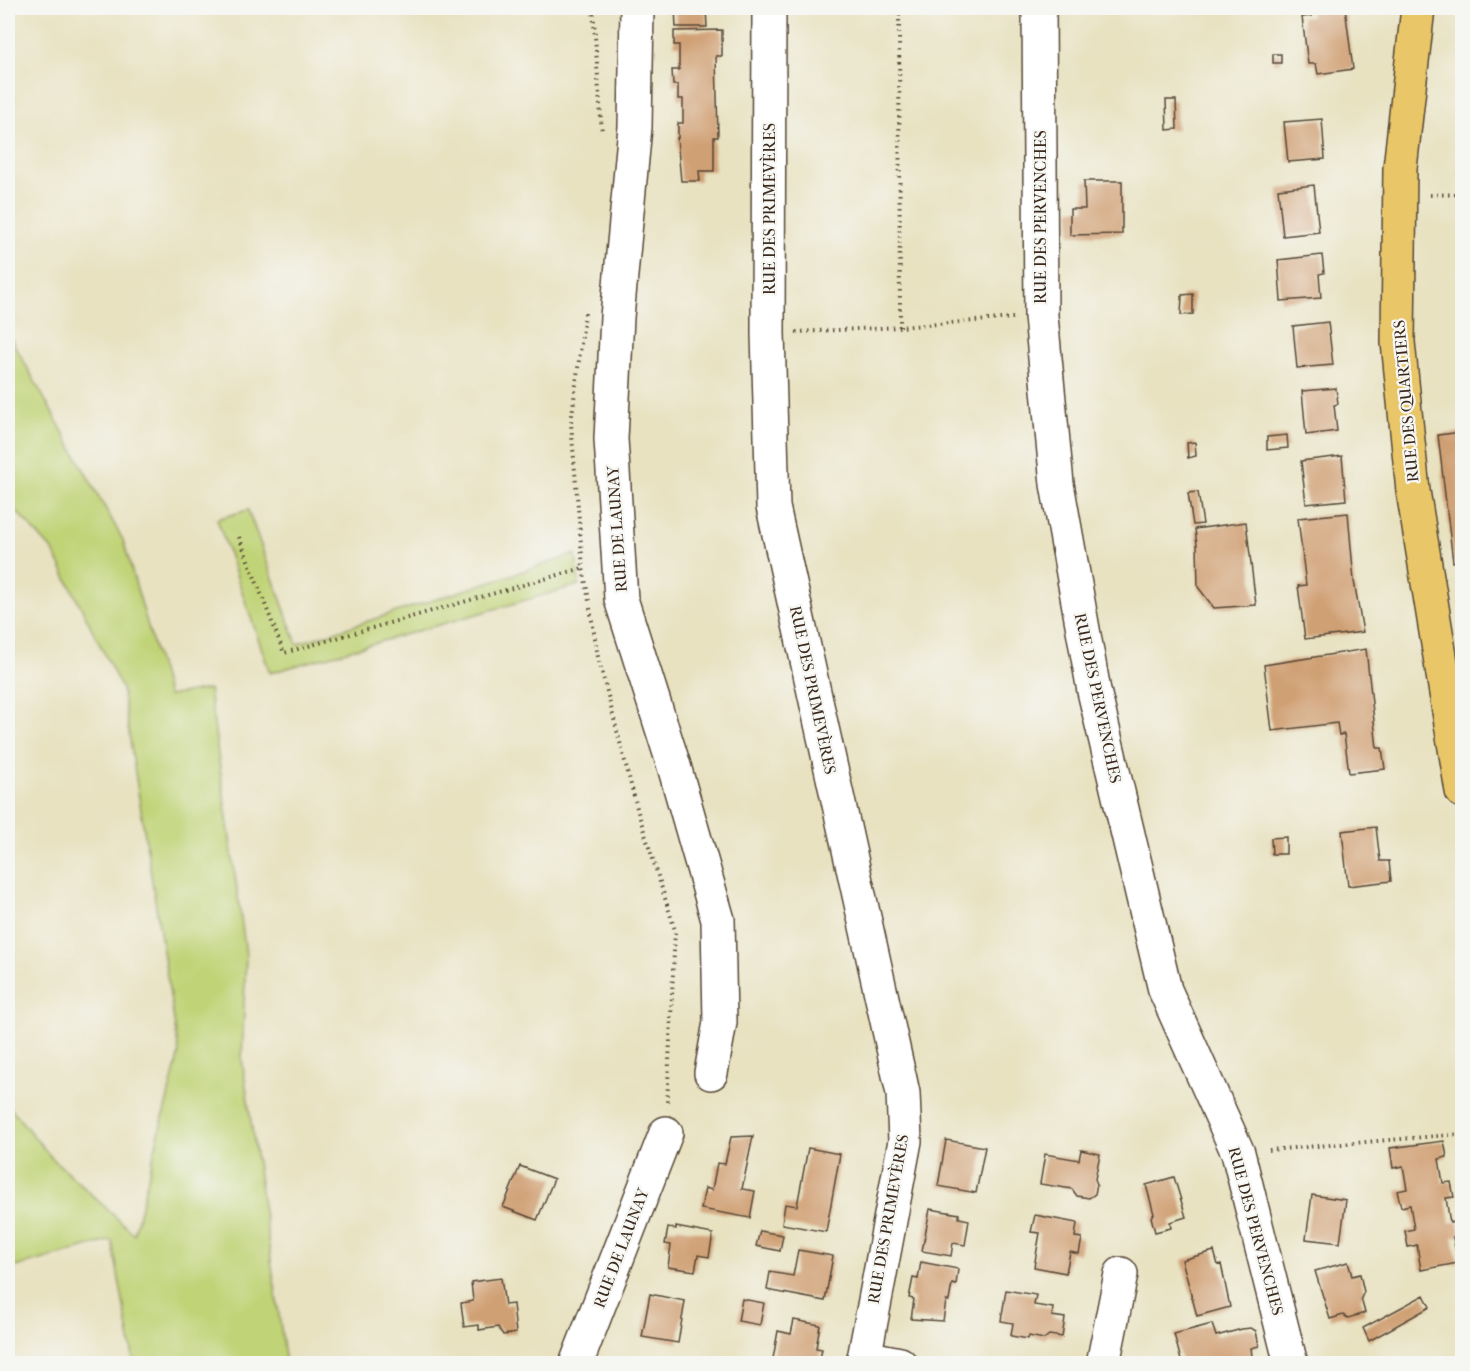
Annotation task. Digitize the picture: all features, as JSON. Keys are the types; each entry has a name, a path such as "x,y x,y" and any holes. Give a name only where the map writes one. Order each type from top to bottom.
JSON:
{"main road":[{"name":"RUE DES QUARTIERS","path":"1418,8 1400,168 1398,342 1413,490 1462,791"}],"street":[{"name":"RUE DE LAUNAY","path":"637,8 635,127 617,317 611,439 621,599 674,766 718,920 720,1022 711,1073"},
{"name":"RUE DES PRIMEVÈRES","path":"769,8 768,333 773,507 903,1094 905,1141 863,1360"},
{"name":"RUE DES PERVENCHES","path":"1039,8 1041,316 1057,484 1097,703 1165,990 1238,1153 1291,1364"},
{"name":"RUE DE LAUNAY","path":"576,1364 666,1133"},
{"path":"1103,1364 1121,1274"},
{"path":"863,1360 900,1364"}],"path":[{"path":"899,8 900,327"},
{"path":"768,333 900,327 1041,316"},
{"path":"239,537 284,653 583,568"},
{"path":"1238,1153 1462,1134"}],"green space":[{"path":"8,333 123,540 168,696 209,689 246,954 242,1059 286,1363 134,1363 112,1240 8,1269 8,1105 51,1157 134,1234 179,1053 122,689 53,551 8,502"},
{"path":"248,510 297,644 576,554 579,585 270,673 217,519"}],"building":[{"path":"675,8 706,8 707,27 676,27"},
{"path":"1310,8 1345,8 1353,69 1318,74 1316,64 1308,64 1302,17 1311,16"},
{"path":"722,30 722,56 716,56 718,137 714,137 714,171 699,171 700,181 681,181 677,138 678,123 683,123 683,99 678,99 678,85 673,85 672,70 679,70 679,45 674,45 674,31"},
{"path":"1273,54 1281,54 1281,63 1273,63"},
{"path":"1166,100 1176,100 1177,129 1167,130"},
{"path":"1322,119 1325,159 1288,162 1284,122"},
{"path":"1459,159 1462,159 1462,178 1459,178"},
{"path":"1084,181 1122,181 1122,234 1070,235 1070,209 1085,209"},
{"path":"1314,185 1319,232 1283,236 1278,189"},
{"path":"1322,255 1324,273 1319,274 1321,298 1281,301 1278,260"},
{"path":"1193,294 1193,314 1181,315 1182,295"},
{"path":"1328,322 1333,365 1297,368 1293,326"},
{"path":"1336,388 1338,404 1334,405 1337,431 1306,435 1302,391"},
{"path":"1462,432 1462,561 1453,562 1438,435"},
{"path":"1287,435 1288,448 1267,450 1267,437"},
{"path":"1195,442 1196,456 1188,458 1187,443"},
{"path":"1342,456 1346,500 1306,504 1301,461"},
{"path":"1198,492 1203,524 1193,525 1188,493"},
{"path":"1348,513 1354,581 1363,632 1305,639 1298,586 1306,585 1298,518"},
{"path":"1246,522 1256,605 1214,608 1198,587 1195,529"},
{"path":"1366,649 1377,748 1382,748 1385,769 1349,773 1344,734 1339,735 1337,723 1272,731 1264,665"},
{"path":"1376,827 1380,861 1389,861 1391,881 1348,886 1342,831"},
{"path":"1286,837 1286,854 1272,854 1271,838"},
{"path":"753,1136 742,1189 755,1191 750,1218 701,1209 705,1188 712,1190 717,1163 725,1164 731,1137"},
{"path":"946,1140 985,1147 976,1193 938,1186"},
{"path":"1444,1141 1447,1157 1439,1159 1443,1183 1451,1182 1454,1197 1446,1198 1450,1223 1458,1221 1461,1236 1453,1237 1458,1263 1421,1270 1417,1245 1408,1247 1405,1231 1414,1229 1410,1205 1401,1207 1397,1191 1407,1189 1403,1166 1393,1168 1390,1148"},
{"path":"808,1148 840,1154 826,1232 782,1224 785,1204 797,1206"},
{"path":"1081,1150 1100,1154 1095,1179 1097,1184 1095,1194 1089,1198 1077,1196 1072,1189 1040,1184 1045,1154 1079,1160"},
{"path":"520,1166 554,1179 537,1220 503,1207"},
{"path":"1174,1177 1186,1217 1170,1222 1171,1228 1155,1232 1151,1217 1154,1214 1146,1185"},
{"path":"1312,1195 1346,1200 1340,1243 1306,1239"},
{"path":"930,1209 959,1214 959,1218 969,1220 965,1245 953,1243 951,1256 922,1251"},
{"path":"1035,1215 1077,1223 1075,1237 1082,1238 1079,1254 1070,1252 1066,1273 1034,1267 1040,1233 1031,1232"},
{"path":"676,1227 713,1234 709,1257 698,1255 695,1271 668,1267 671,1245 665,1244 668,1228 676,1229"},
{"path":"760,1231 783,1235 780,1251 756,1246"},
{"path":"798,1250 833,1256 825,1301 767,1290 770,1272 793,1276"},
{"path":"1214,1251 1218,1265 1221,1264 1230,1307 1197,1316 1182,1260"},
{"path":"921,1262 958,1269 956,1285 952,1284 949,1301 946,1301 943,1321 911,1319 914,1299 909,1298 913,1278 918,1279"},
{"path":"1348,1262 1352,1276 1360,1274 1364,1292 1361,1298 1365,1313 1348,1318 1343,1315 1330,1319 1315,1271"},
{"path":"501,1278 505,1305 513,1304 516,1333 503,1335 498,1327 479,1330 479,1325 464,1327 461,1303 473,1301 471,1282"},
{"path":"1006,1290 1036,1295 1034,1305 1053,1308 1052,1316 1065,1318 1062,1337 1049,1335 1044,1339 1029,1336 1028,1339 1011,1336 1013,1323 1001,1321"},
{"path":"650,1294 685,1301 678,1343 642,1337"},
{"path":"1424,1295 1430,1307 1369,1341 1363,1328"},
{"path":"742,1299 764,1303 760,1325 738,1321"},
{"path":"794,1320 820,1325 816,1348 822,1349 819,1364 772,1364 778,1331 791,1334"},
{"path":"1212,1324 1216,1336 1242,1329 1251,1328 1256,1331 1259,1346 1251,1348 1253,1364 1205,1364 1204,1359 1182,1364 1174,1334"}]}
